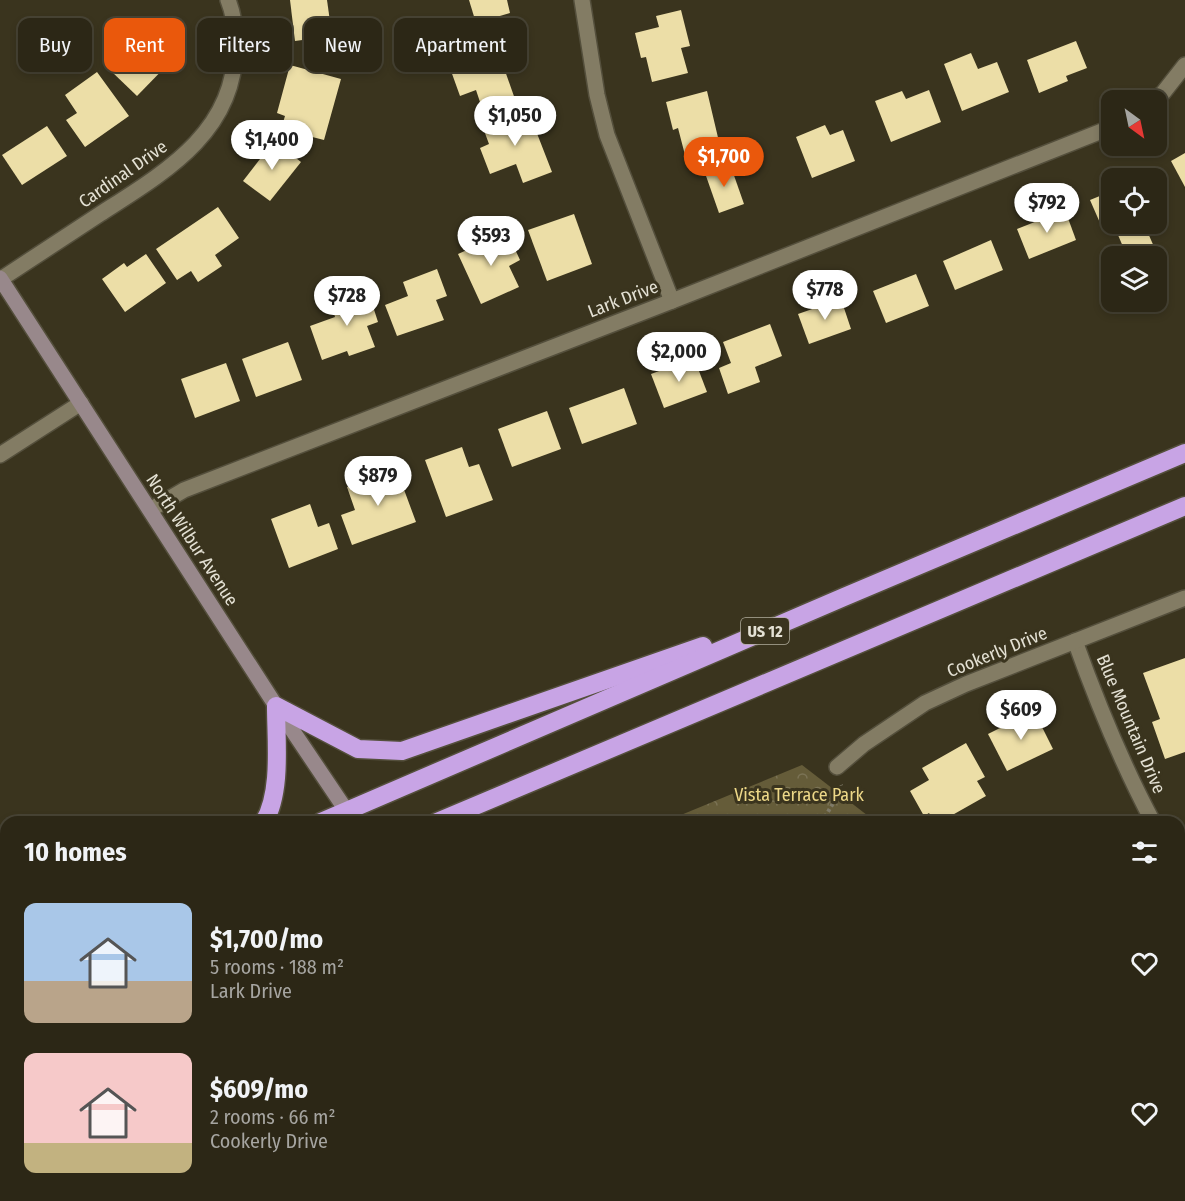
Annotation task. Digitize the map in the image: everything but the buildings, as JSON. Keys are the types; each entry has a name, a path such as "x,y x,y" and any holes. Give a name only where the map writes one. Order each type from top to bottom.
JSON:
{"highway":[{"name":"US 12","path":"352,816 844,597 1185,453"},
{"path":"451,816 1185,506"},
{"path":"267,816 276,775 276,705 358,749 402,751 844,597"}],"main road":[{"name":"North Wilbur Avenue","path":"0,279 349,816"}],"street":[{"name":"Cardinal Drive","path":"0,279 160,175 191,149 212,124 228,95 235,63 236,34 228,0"},
{"path":"582,0 597,95 607,135 672,301"},
{"path":"1165,90 1185,65"},
{"name":"Lark Drive","path":"150,510 184,490 1101,131"},
{"path":"0,455 81,403"},
{"name":"Cookerly Drive","path":"837,767 864,744 925,704 966,684 1185,598"},
{"name":"Blue Mountain Drive","path":"1075,641 1107,728 1150,816"}],"path":[{"path":"825,816 842,788 837,767"}],"green space":[{"name":"Vista Terrace Park","path":"802,765 868,816 679,816"}]}
